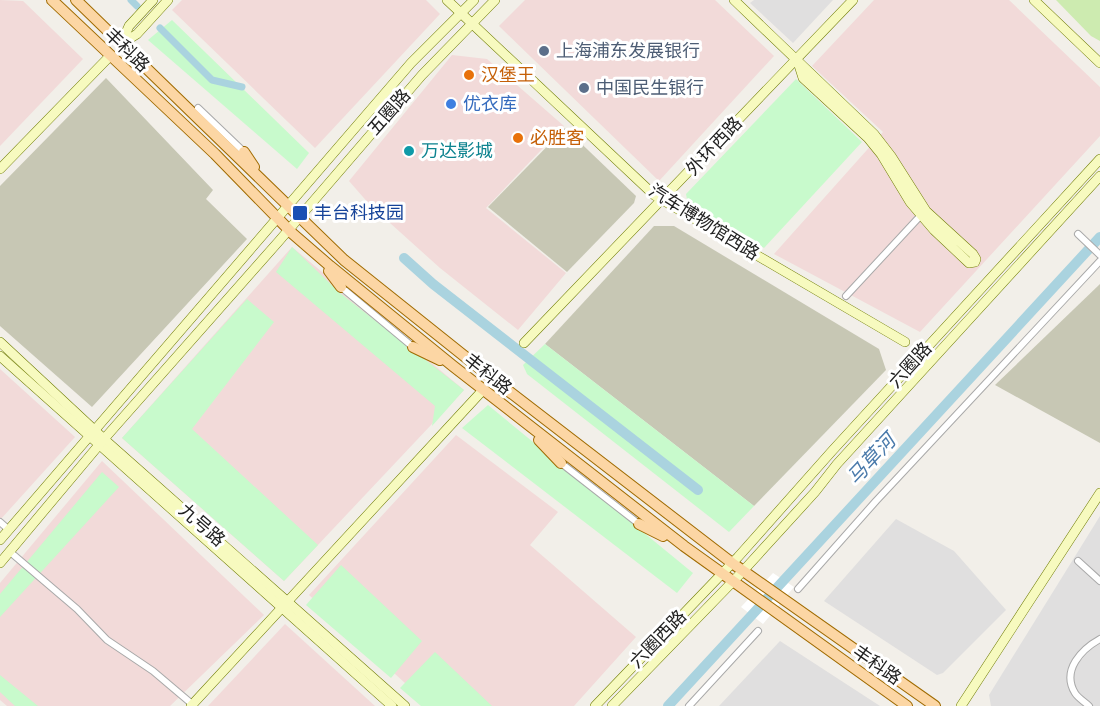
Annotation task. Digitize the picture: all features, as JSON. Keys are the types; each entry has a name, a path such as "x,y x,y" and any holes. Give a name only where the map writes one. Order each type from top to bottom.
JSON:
{"main road":[{"name":"丰科路","path":"52,0 215,154 288,230 321,258 483,390 684,546 907,706"},
{"name":"丰科路","path":"76,0 353,267 502,386 732,563 935,706"},
{"path":"168,90 177,93 198,108"},
{"path":"244,152 263,182"},
{"path":"321,258 341,287"},
{"path":"413,346 453,366"},
{"path":"526,424 561,463"},
{"path":"639,524 684,546"}],"street":[{"path":"121,44 129,26 153,0"},
{"path":"121,44 136,34 168,0"},
{"name":"汽车博物馆西路","path":"447,0 654,195 905,342"},
{"name":"五圈路","path":"0,540 411,63 474,0"},
{"name":"五圈路","path":"0,563 101,442 422,75 495,0"},
{"path":"734,0 797,59 803,78 868,138 881,154 910,202 973,254 975,262 969,262 923,213"},
{"name":"外环西路","path":"524,343 853,0"},
{"path":"1034,0 1100,63"},
{"path":"0,169 110,56"},
{"path":"198,108 244,152"},
{"name":"六圈路","path":"722,574 1100,159"},
{"name":"六圈路","path":"732,581 1100,176"},
{"path":"846,296 923,213"},
{"path":"1078,234 1100,255"},
{"path":"798,589 876,501 1100,261"},
{"path":"341,287 413,346"},
{"name":"九号路","path":"0,342 101,442 405,706"},
{"name":"九号路","path":"0,356 91,432"},
{"path":"9,551 77,609 107,640 153,671 192,705 483,390"},
{"path":"561,463 639,524"},
{"path":"962,706 1100,493"},
{"path":"0,522 9,530"},
{"path":"1078,561 1100,581"},
{"name":"六圈西路","path":"595,706 722,574"},
{"name":"六圈西路","path":"612,706 732,581"},
{"name":"九号路","path":"286,605 392,706"},
{"path":"689,706 758,631"},
{"path":"1089,706 1075,693 1070,676 1076,660 1088,646 1100,639"}],"shaded area":[{"path":"0,0 23,1 83,59 0,146"},
{"path":"182,0 426,0 440,14 315,148 172,10"},
{"path":"525,0 715,0 774,56 659,181 499,26"},
{"path":"754,0 833,0 793,43 750,3"},
{"path":"874,0 1009,0 1100,87 1100,136 920,332 774,254 883,132 812,66"},
{"path":"452,55 487,59 564,126 486,208 566,273 518,330 440,268 370,205 349,181"},
{"path":"106,78 213,190 206,199 247,239 92,407 0,326 0,186"},
{"path":"565,128 636,196 634,203 567,272 488,207"},
{"path":"654,226 674,226 879,349 886,370 754,506 545,344"},
{"path":"292,247 464,390 284,581 122,438"},
{"path":"1100,284 1100,443 995,385"},
{"path":"0,369 75,437 0,520"},
{"path":"456,435 558,512 530,545 636,637 574,706 430,706 309,595"},
{"path":"102,461 264,615 170,706 7,706 0,700 0,583"},
{"path":"1100,516 1100,706 991,706 989,695"},
{"path":"896,519 954,551 1006,610 943,673 937,675 824,601"},
{"path":"285,624 375,706 208,706"},
{"path":"780,641 880,706 719,706"}],"green space":[{"path":"1056,0 1100,0 1100,41 1091,36"},
{"path":"172,20 309,153 297,169 148,40"},
{"path":"796,79 862,142 764,248 688,205 686,194"},
{"path":"292,247 340,293 464,390 432,426 435,406 276,272"},
{"path":"247,299 274,322 192,429 318,545 284,581 122,438"},
{"path":"545,344 754,506 729,532 527,374 523,365"},
{"path":"488,405 693,573 677,593 462,428"},
{"path":"102,472 119,487 0,617 0,594"},
{"path":"341,565 422,641 391,678 306,605"},
{"path":"435,652 492,706 421,706 400,688"},
{"path":"0,675 38,706 15,706 0,692"}],"pier":[{"path":"773,573 794,587 763,624 741,607"}],"waterway":[{"path":"131,0 137,6"},
{"path":"160,28 212,80 242,87"},
{"name":"马草河","path":"668,706 1100,237"},
{"path":"404,258 433,284 698,490"}],"place":[{"name":"上海浦东发展银行","path":"544,51"},
{"name":"汉堡王","path":"469,75"},
{"name":"中国民生银行","path":"584,88"},
{"name":"优衣库","path":"451,104"},
{"name":"必胜客","path":"518,138"},
{"name":"万达影城","path":"409,151"},
{"name":"丰台科技园","path":"300,213"}]}
